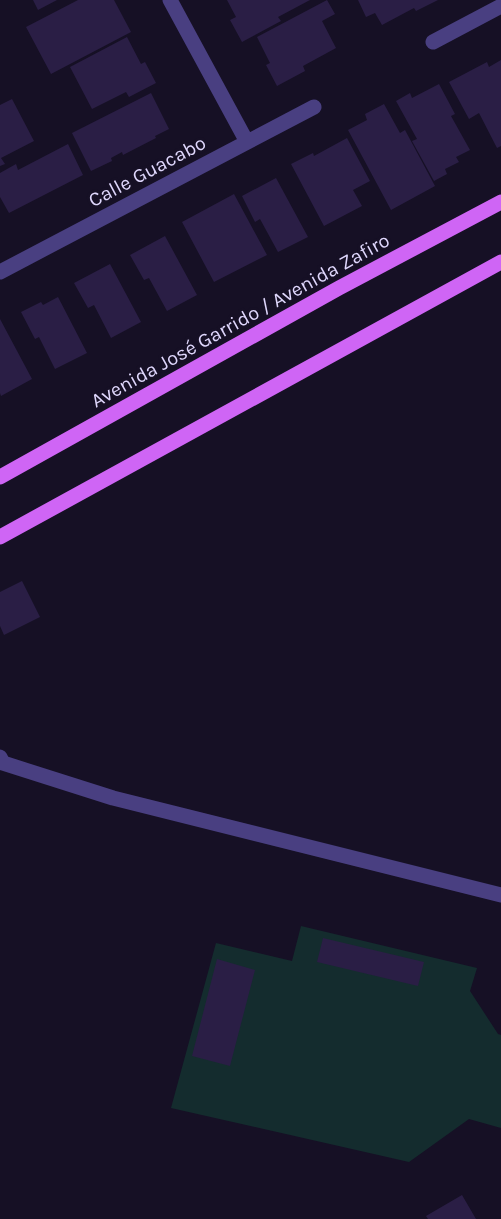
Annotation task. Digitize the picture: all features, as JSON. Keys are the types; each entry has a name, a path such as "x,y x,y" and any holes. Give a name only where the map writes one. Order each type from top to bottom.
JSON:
{"main road":[{"name":"Avenida José Garrido / Avenida Zafiro","path":"0,477 339,288 501,202"},
{"path":"0,537 501,262"}],"street":[{"path":"170,0 247,142"},
{"path":"433,42 501,6"},
{"name":"Calle Guacabo","path":"0,272 314,107"},
{"path":"0,757 3,763 113,798 501,895"}],"green space":[{"path":"301,926 477,968 470,991 498,1034 501,1035 501,1128 469,1119 409,1162 171,1108 216,943 292,961"}],"building":[{"path":"33,0 57,0 38,10"},
{"path":"78,0 114,0 131,32 51,74 26,27"},
{"path":"227,0 310,0 278,17 281,21 242,42 230,20 236,17"},
{"path":"327,0 335,14 322,21 336,48 303,66 305,71 277,86 266,65 270,63 257,37"},
{"path":"358,0 438,0 416,11 414,8 382,25 375,13 366,17"},
{"path":"127,37 141,64 145,62 156,83 129,97 126,92 92,109 70,67"},
{"path":"501,60 501,146 497,148 479,113 469,119 449,82 487,62 489,67"},
{"path":"439,84 455,114 451,116 470,150 456,157 459,162 445,169 447,174 434,181 412,141 417,139 396,101 410,93 412,98"},
{"path":"151,93 169,129 123,155 122,152 111,158 112,161 91,171 72,133"},
{"path":"12,99 34,141 1,158 5,164 0,166 0,105"},
{"path":"384,104 400,133 405,130 435,186 391,210 348,130 367,120 365,114"},
{"path":"347,138 370,181 353,190 362,206 324,226 291,164 313,153 314,156"},
{"path":"68,144 83,175 9,213 0,197 0,173 16,164 18,170"},
{"path":"276,178 308,237 278,252 260,219 255,222 242,196"},
{"path":"234,194 267,255 214,282 182,222"},
{"path":"165,236 197,295 167,311 149,278 144,280 130,255"},
{"path":"110,264 141,322 111,338 94,305 88,308 74,283"},
{"path":"58,297 87,353 55,369 39,337 35,339 21,312"},
{"path":"0,319 32,379 1,396 0,393"},
{"path":"22,581 40,617 4,635 0,626 0,592"},
{"path":"323,938 424,962 418,986 317,962"},
{"path":"217,959 255,970 230,1066 192,1056"},
{"path":"462,1195 476,1219 428,1219 426,1216"}]}
